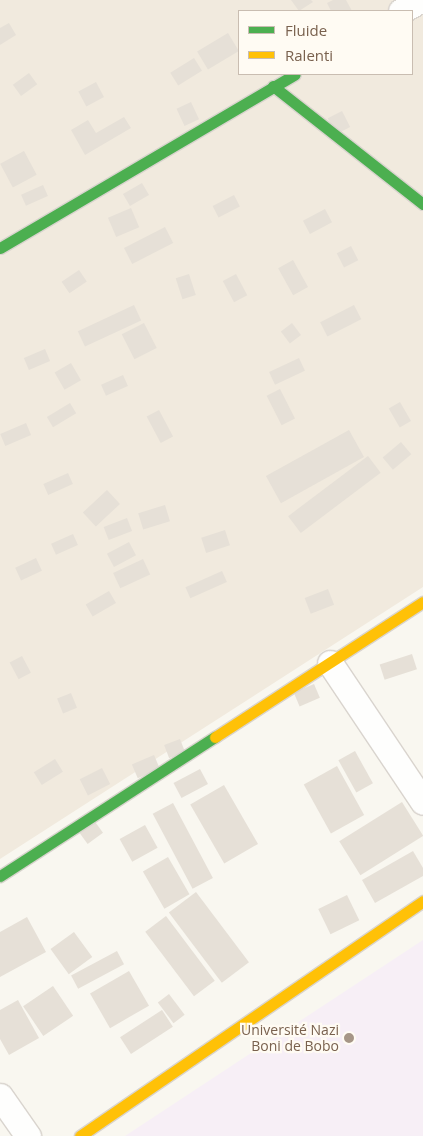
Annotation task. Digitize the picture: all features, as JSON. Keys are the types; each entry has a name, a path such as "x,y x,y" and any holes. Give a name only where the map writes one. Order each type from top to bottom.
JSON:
{"street":[{"path":"402,10 420,0"},
{"path":"0,248 293,75"},
{"path":"274,86 423,204"},
{"path":"0,876 423,602"},
{"path":"330,663 423,802"},
{"path":"80,1136 423,901"},
{"path":"0,1096 28,1136"}],"shaded area":[{"path":"0,0 423,0 423,587 0,859"},
{"name":"Université Nazi Boni de Bobo","path":"423,940 423,1136 125,1136"}],"building":[{"path":"291,0 311,0 313,2 301,10 298,10"},
{"path":"333,0 346,0 351,10 330,10 327,3"},
{"path":"9,23 16,35 0,45 0,28"},
{"path":"228,33 238,51 208,70 197,52"},
{"path":"194,58 202,71 178,86 170,73"},
{"path":"29,73 37,84 21,96 13,85"},
{"path":"96,82 104,97 86,106 78,91"},
{"path":"191,102 199,119 185,126 176,109"},
{"path":"342,111 350,127 336,134 328,118"},
{"path":"124,117 131,128 85,155 71,130 88,120 96,133"},
{"path":"24,151 37,175 13,188 0,164"},
{"path":"142,183 149,195 130,206 123,194"},
{"path":"43,185 48,196 26,206 21,195"},
{"path":"234,195 240,207 219,217 213,206"},
{"path":"131,208 139,227 116,237 108,218"},
{"path":"325,209 332,222 310,234 303,221"},
{"path":"165,227 173,243 132,264 124,248"},
{"path":"351,246 358,260 344,268 337,253"},
{"path":"293,260 308,287 293,295 278,268"},
{"path":"79,270 87,282 69,293 62,282"},
{"path":"189,274 196,295 182,299 176,278"},
{"path":"236,274 247,295 234,302 223,281"},
{"path":"134,305 141,320 85,347 78,331"},
{"path":"354,305 361,319 327,337 320,322"},
{"path":"144,323 157,348 134,359 122,334"},
{"path":"292,323 301,335 290,343 281,331"},
{"path":"45,349 50,361 29,370 24,358"},
{"path":"299,358 305,371 275,385 269,372"},
{"path":"71,363 81,380 65,390 55,372"},
{"path":"123,375 128,386 106,396 101,385"},
{"path":"280,389 295,418 282,425 267,396"},
{"path":"400,402 411,421 400,428 389,408"},
{"path":"70,403 76,413 53,427 47,417"},
{"path":"159,410 173,436 161,443 147,417"},
{"path":"26,423 31,435 5,446 0,434"},
{"path":"349,430 364,457 281,503 266,476"},
{"path":"401,442 411,454 393,470 383,457"},
{"path":"368,456 381,473 301,533 288,516"},
{"path":"68,473 73,484 48,495 43,484"},
{"path":"107,490 120,504 96,526 83,513"},
{"path":"165,505 170,521 143,529 138,513"},
{"path":"127,518 132,531 109,540 104,527"},
{"path":"225,530 230,545 206,553 201,538"},
{"path":"73,534 78,545 56,555 51,544"},
{"path":"129,542 136,555 114,567 107,554"},
{"path":"36,558 42,571 21,580 15,568"},
{"path":"143,559 150,574 120,588 113,573"},
{"path":"222,571 227,582 190,598 185,587"},
{"path":"328,589 334,605 311,614 305,598"},
{"path":"109,591 116,603 93,617 86,604"},
{"path":"412,654 417,669 385,680 380,665"},
{"path":"22,656 31,673 19,679 10,663"},
{"path":"314,684 320,698 300,706 294,693"},
{"path":"71,693 77,708 63,713 57,699"},
{"path":"180,739 185,752 169,758 164,745"},
{"path":"355,751 373,783 356,793 338,760"},
{"path":"154,755 160,769 138,778 132,764"},
{"path":"55,759 63,772 42,785 34,772"},
{"path":"337,766 364,815 331,833 304,784"},
{"path":"102,768 110,784 88,795 80,779"},
{"path":"200,769 208,784 181,798 174,783"},
{"path":"224,785 258,844 224,863 190,804"},
{"path":"402,802 423,836 360,875 339,841"},
{"path":"173,803 213,878 193,889 153,814"},
{"path":"93,819 103,833 88,844 78,830"},
{"path":"145,825 158,848 132,862 120,839"},
{"path":"413,851 423,868 423,876 375,903 362,880"},
{"path":"168,857 190,894 164,909 143,872"},
{"path":"196,892 249,962 222,983 169,912"},
{"path":"347,895 359,920 331,934 318,909"},
{"path":"166,916 215,981 194,996 145,932"},
{"path":"27,917 46,952 0,977 0,932"},
{"path":"74,932 92,957 69,974 51,949"},
{"path":"117,951 124,964 78,989 71,975"},
{"path":"129,971 149,1006 110,1028 90,994"},
{"path":"53,986 73,1016 43,1036 23,1006"},
{"path":"169,994 185,1015 173,1023 158,1002"},
{"path":"18,1000 39,1038 9,1055 0,1039 0,1010"},
{"path":"162,1010 173,1027 131,1054 120,1037"}],"traffic: fast":[{"path":"0,248 293,75"},
{"path":"273,86 423,204"},
{"path":"0,876 215,737"}],"traffic: slow":[{"path":"215,737 423,602"},
{"path":"80,1136 423,901"}],"place":[{"name":"Université Nazi Boni de Bobo","path":"349,1038"}]}
